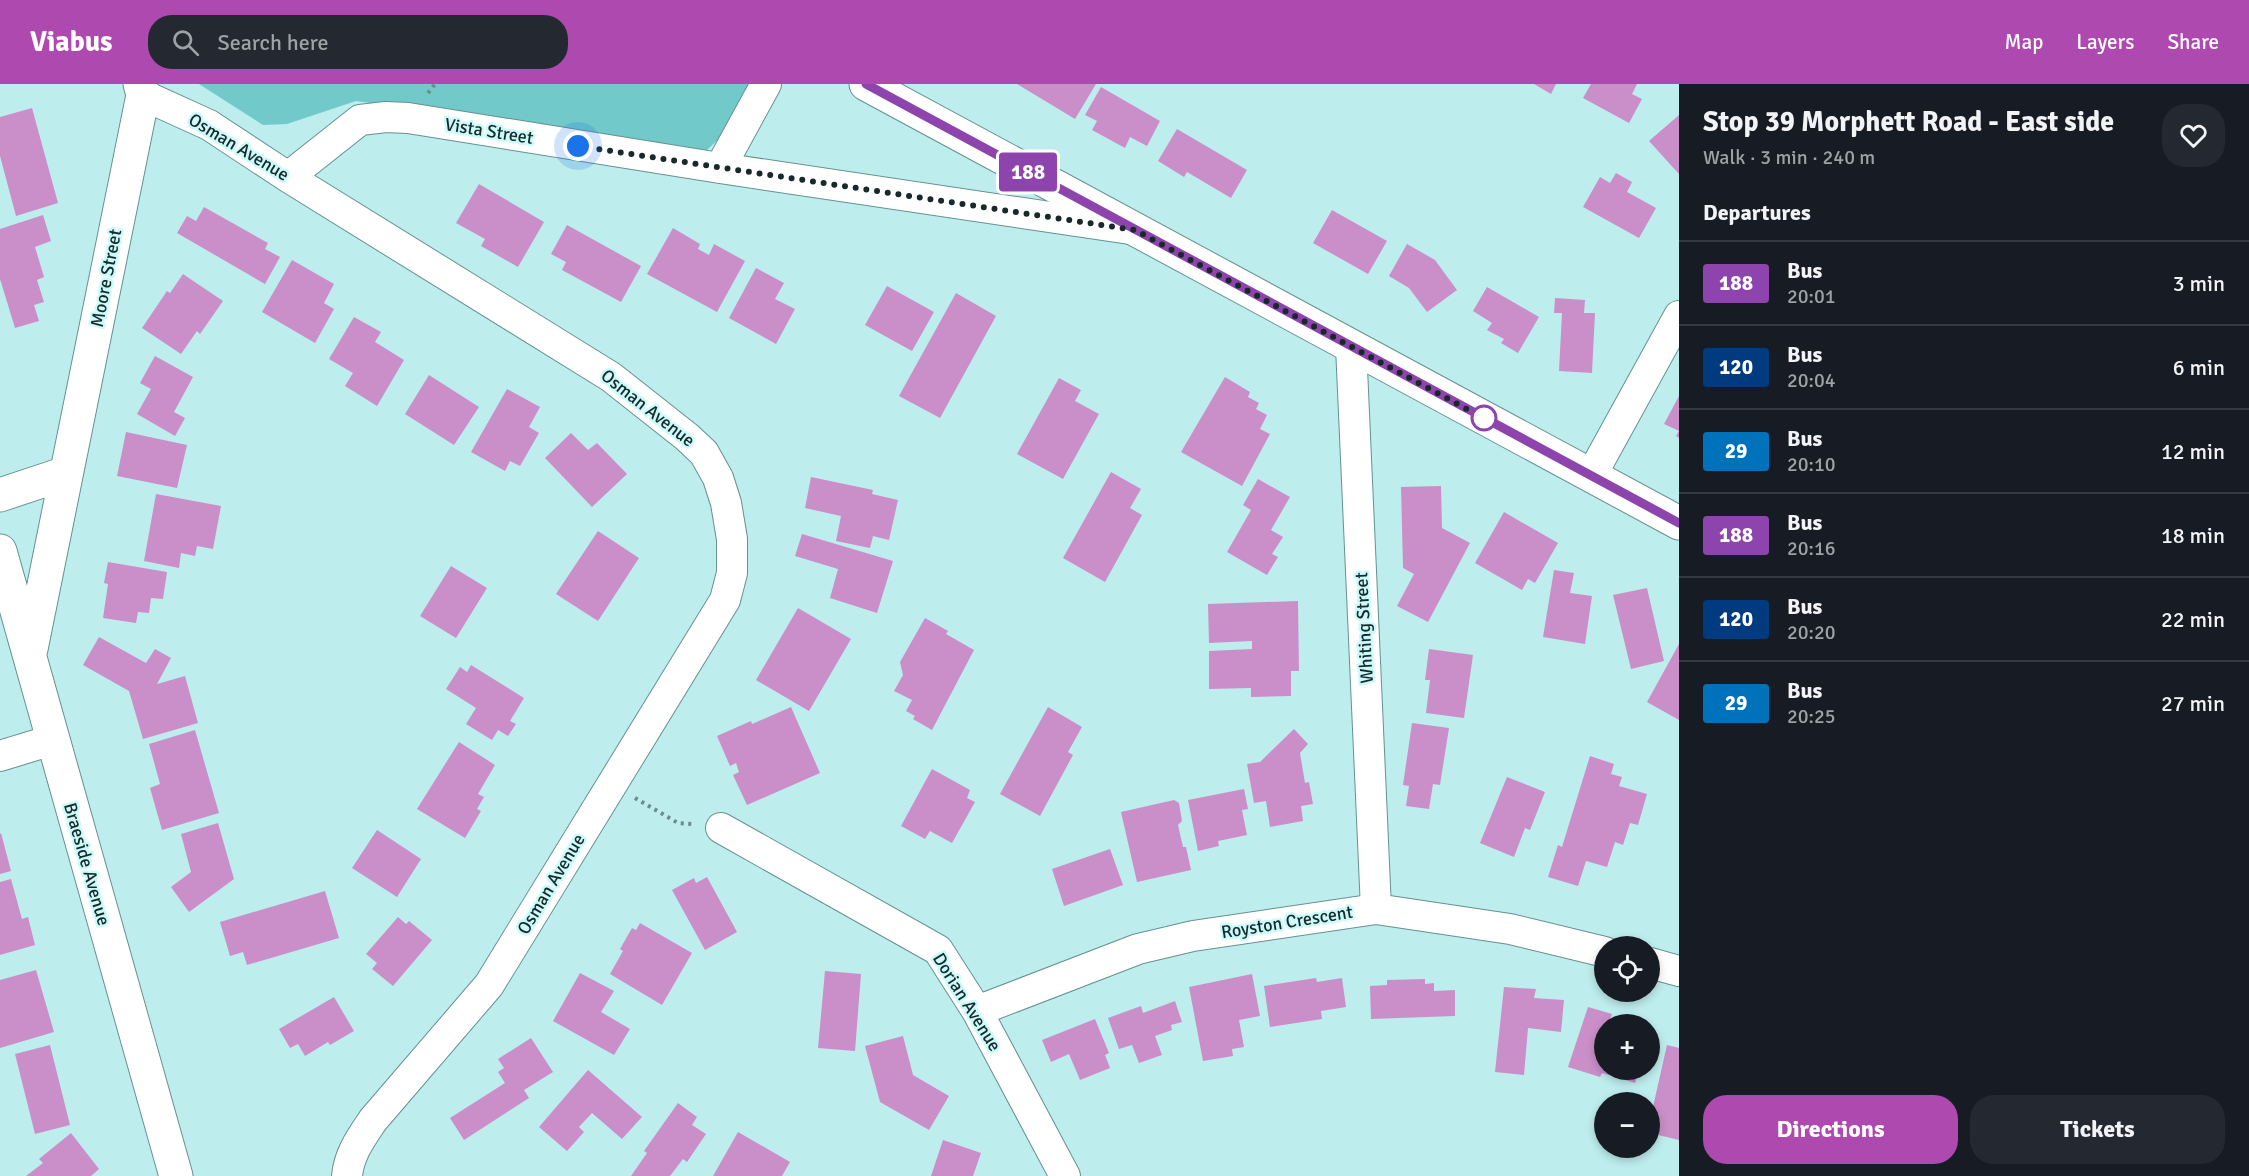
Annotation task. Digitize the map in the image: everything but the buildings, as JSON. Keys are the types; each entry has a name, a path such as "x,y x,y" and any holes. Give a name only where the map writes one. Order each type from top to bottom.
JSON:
{"street":[{"path":"720,168 766,84"},
{"path":"866,84 1679,523"},
{"name":"Osman Avenue","path":"141,89 209,125 288,177 611,377 687,436 704,453 718,478 726,503 732,538 732,573 725,600 489,985 373,1120 348,1162 347,1176"},
{"name":"Moore Street","path":"30,655 141,89"},
{"name":"Vista Street","path":"288,177 360,120 386,117 408,118 720,168 1135,230"},
{"path":"1591,476 1679,316"},
{"name":"Whiting Street","path":"1351,346 1376,909"},
{"path":"0,495 66,473"},
{"name":"Braeside Avenue","path":"0,551 176,1176"},
{"path":"0,756 52,740"},
{"name":"Dorian Avenue","path":"721,828 938,951 977,1011 1065,1176"},
{"name":"Royston Crescent","path":"977,1011 1138,949 1215,933 1376,909 1510,929 1594,949"},
{"path":"1660,966 1679,971"}],"path":[{"path":"612,784 678,823 721,828"}],"shaded area":[{"path":"199,84 753,84 723,135 707,150 356,101 287,124 263,125"}],"bus line":[{"name":"188","path":"866,84 1679,523"}],"route":[{"path":"578,146 1135,230 1491,422 1484,418"}]}
